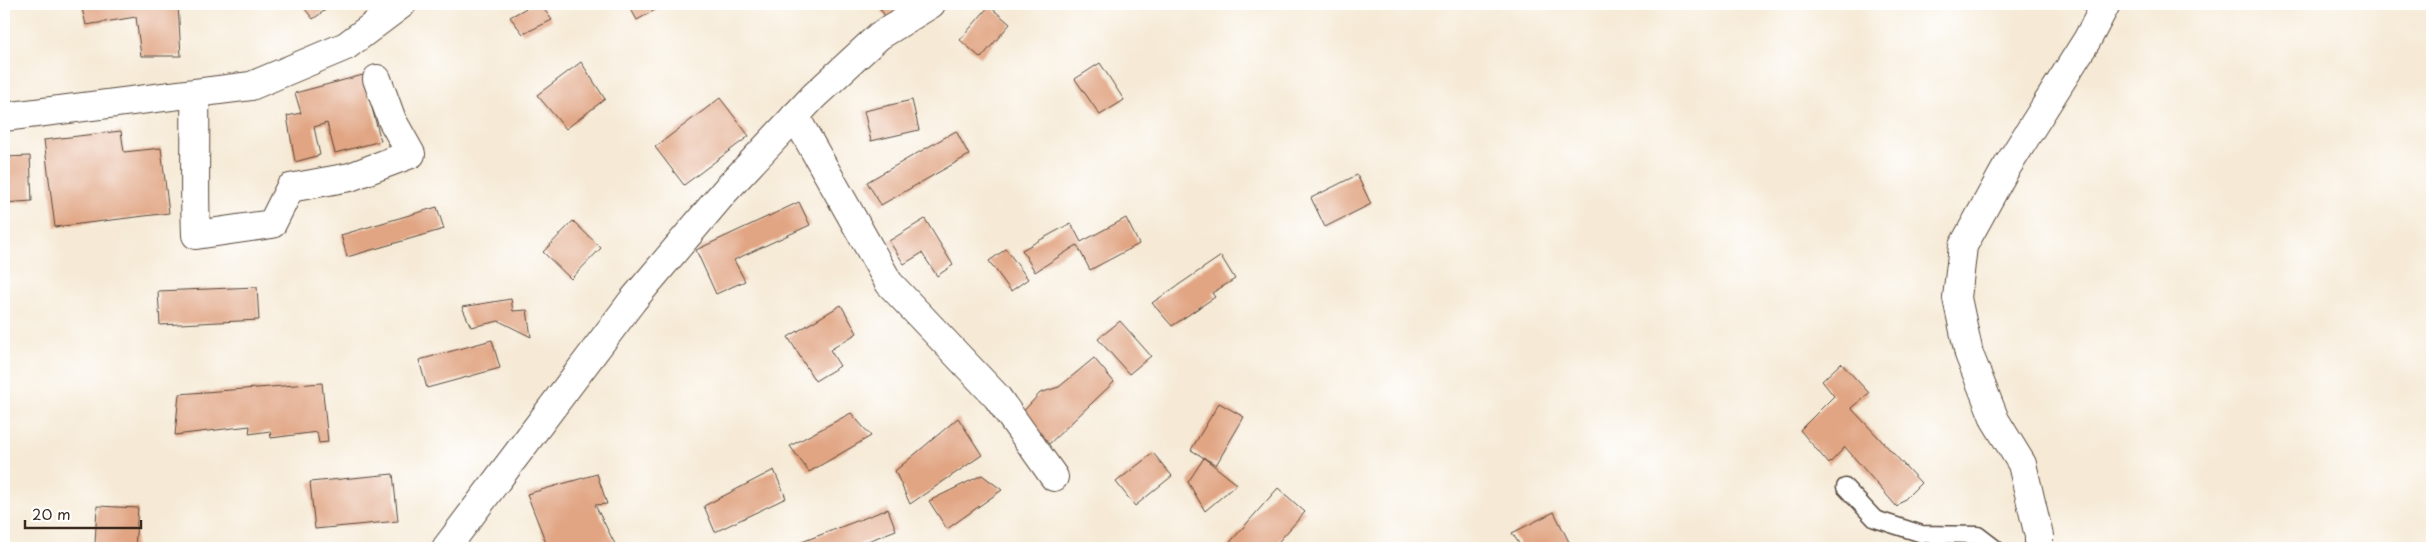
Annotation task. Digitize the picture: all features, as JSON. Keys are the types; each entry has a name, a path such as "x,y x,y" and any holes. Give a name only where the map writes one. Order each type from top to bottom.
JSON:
{"street":[{"path":"4,118 251,86 346,46 402,4"},
{"path":"446,548 633,300 726,191 795,116 879,36 931,4"},
{"path":"2039,548 2039,536 2022,464 1996,420 1969,354 1957,298 1963,246 2005,170 2087,40 2106,4"},
{"path":"195,94 194,177 196,234 272,224 290,188 350,177 411,154 392,120 377,79"},
{"path":"795,116 889,283 997,397 1054,477"}],"lane":[{"path":"1845,487 1875,519 1922,534 1978,535 1995,548"}],"building":[{"path":"81,4 178,4 181,56 141,56 136,17 86,25"},
{"path":"301,4 334,4 313,19"},
{"path":"534,4 540,4 552,20 523,34 510,17"},
{"path":"628,4 666,4 637,20"},
{"path":"877,4 908,4 893,28"},
{"path":"989,6 1010,24 981,58 960,40"},
{"path":"581,62 605,99 566,129 537,95"},
{"path":"1100,63 1124,100 1100,115 1075,79"},
{"path":"363,75 381,141 335,153 327,123 314,127 320,155 295,162 287,116 301,113 295,93"},
{"path":"720,98 749,136 684,185 655,147"},
{"path":"912,100 919,130 871,141 864,111"},
{"path":"121,131 124,152 161,148 169,213 55,227 44,140"},
{"path":"956,131 969,155 881,205 867,182"},
{"path":"30,156 32,201 4,203 4,157"},
{"path":"1357,175 1371,204 1325,227 1311,198"},
{"path":"799,202 810,225 734,260 745,281 716,294 696,250"},
{"path":"437,207 444,229 347,257 341,235"},
{"path":"1126,218 1139,244 1090,270 1077,245 1035,272 1022,250 1071,223 1081,242"},
{"path":"925,219 953,265 937,276 922,253 904,264 889,241"},
{"path":"573,221 601,248 571,279 543,252"},
{"path":"1006,249 1028,279 1011,291 989,261"},
{"path":"1221,256 1235,279 1212,293 1215,297 1172,326 1152,303"},
{"path":"257,287 259,320 160,325 158,291"},
{"path":"511,299 513,311 527,310 531,337 499,321 471,327 462,307"},
{"path":"841,305 857,333 830,350 840,366 815,381 788,337"},
{"path":"1120,321 1151,356 1129,374 1098,339"},
{"path":"492,340 500,368 427,388 419,360"},
{"path":"1094,358 1114,382 1048,445 1021,414 1040,393 1059,387"},
{"path":"1841,363 1869,393 1851,408 1921,483 1897,507 1845,447 1829,464 1800,430 1834,396 1822,381"},
{"path":"322,383 328,442 319,443 317,432 271,438 270,431 249,434 250,426 175,435 179,394"},
{"path":"1219,403 1244,417 1216,465 1191,450"},
{"path":"851,413 871,436 809,472 790,446"},
{"path":"958,418 982,455 910,504 895,471"},
{"path":"1153,453 1172,476 1135,506 1116,482"},
{"path":"1204,458 1237,484 1205,511 1188,482"},
{"path":"774,470 786,498 715,532 704,506"},
{"path":"393,474 398,521 315,529 310,482"},
{"path":"597,474 607,504 595,505 616,546 609,548 548,548 527,494"},
{"path":"982,475 1002,490 947,529 929,501"},
{"path":"1278,488 1305,512 1273,548 1225,548"},
{"path":"97,506 138,508 135,548 95,545"},
{"path":"888,509 896,530 858,545 859,548 795,548 794,545"},
{"path":"1554,512 1572,548 1522,548 1512,533"}]}
